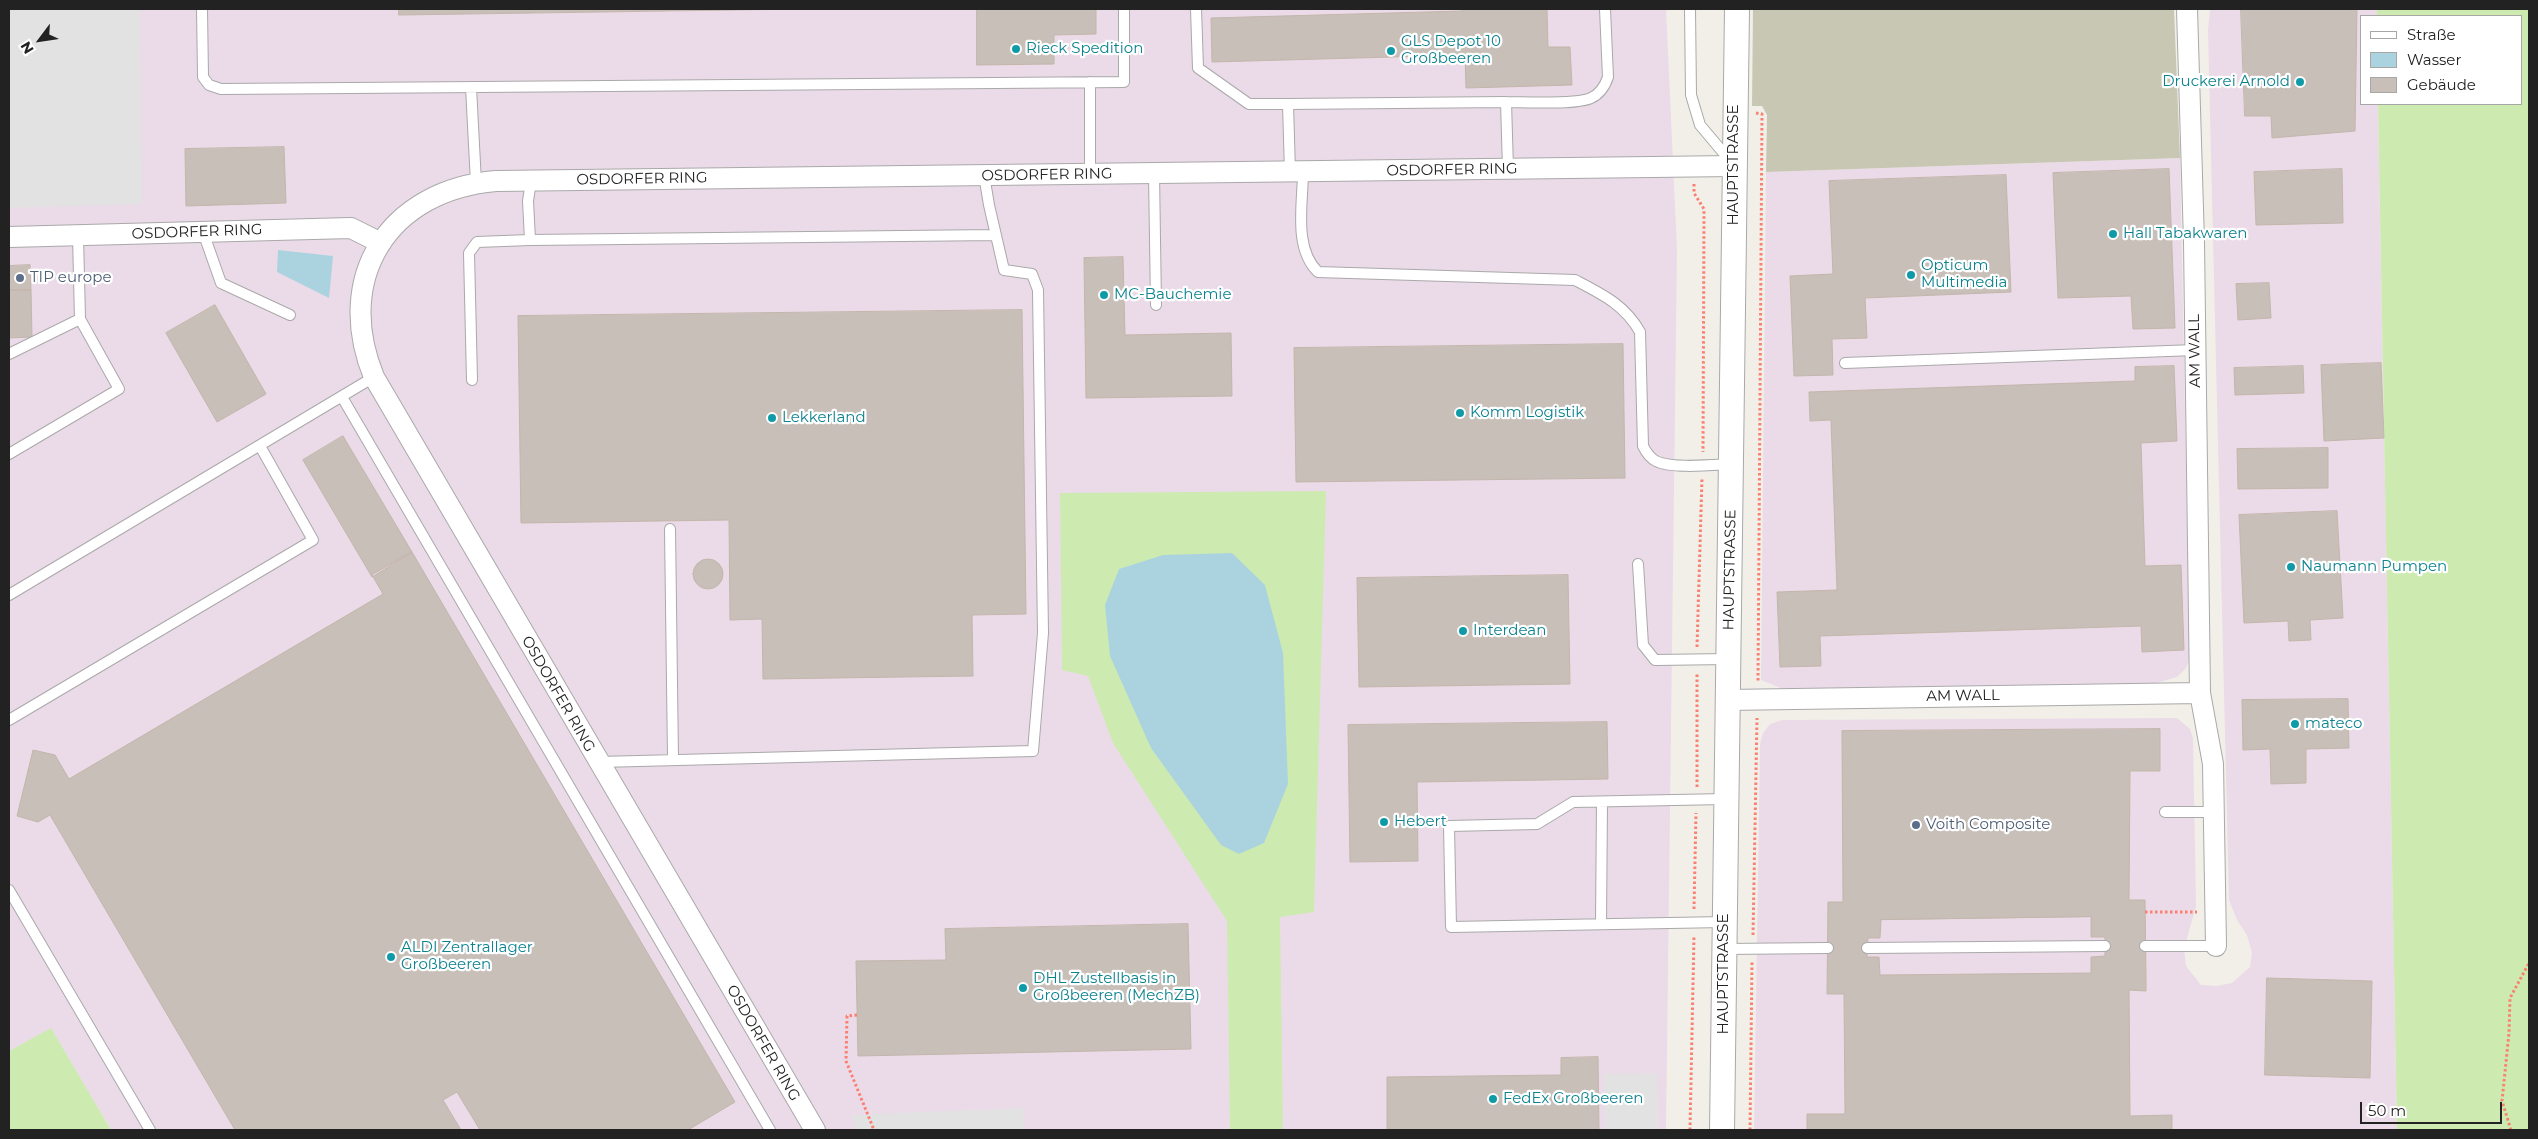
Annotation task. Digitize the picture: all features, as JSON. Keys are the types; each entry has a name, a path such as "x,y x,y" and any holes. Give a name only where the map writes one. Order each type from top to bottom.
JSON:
{"street":[{"name":"HAUPTSTRASSE","path":"1722,1130 1725,799 1732,464 1736,9"},
{"name":"AM WALL","path":"2187,9 2195,350 2200,693 2214,764 2216,946"},
{"name":"OSDORFER RING","path":"815,1130 374,377 365,355 359,307 367,272 381,243 399,222 421,204 438,194 476,183 1734,166"},
{"name":"OSDORFER RING","path":"9,237 351,228 381,243"},
{"name":"AM WALL","path":"1727,700 2200,693"}],"lane":[{"path":"202,9 203,77 209,85 221,89 1124,82 1124,9"},
{"path":"1196,9 1198,68 1249,104 1586,100 1599,93 1608,78 1605,9"},
{"path":"1690,9 1691,95 1700,125 1734,166"},
{"path":"1090,82 1090,174"},
{"path":"471,87 476,183"},
{"path":"1506,102 1508,169"},
{"path":"1288,104 1302,248 1312,266 1318,272 1575,280 1608,296 1632,318 1640,332 1643,446 1648,455 1656,462 1668,464 1732,464"},
{"path":"1154,173 1156,305"},
{"path":"598,762 1033,751 1043,632 1038,290 1032,274 1004,270 984,175"},
{"path":"530,240 528,201 531,181"},
{"path":"203,232 221,283 290,315"},
{"path":"472,380 469,253 477,242 996,235"},
{"path":"9,454 119,389 80,319 78,236"},
{"path":"9,354 80,319"},
{"path":"1845,363 2195,350"},
{"path":"9,595 374,377"},
{"path":"342,397 770,1130"},
{"path":"9,720 313,540 260,446"},
{"path":"670,529 673,759"},
{"path":"1638,564 1643,645 1648,653 1655,660 1728,659"},
{"path":"1724,922 1451,927 1449,826 1537,824 1573,802 1725,799"},
{"path":"1601,924 1602,802"},
{"path":"2164,812 2214,812"},
{"path":"9,890 150,1130"},
{"path":"1867,948 2105,946"},
{"path":"2145,946 2216,946"},
{"path":"1724,949 1828,948"}],"path":[{"path":"1749,113 1762,114 1758,700 1750,1130"},
{"path":"2145,912 2200,912"},
{"path":"2510,1130 2502,1101 2509,1033 2510,998 2529,964"},
{"path":"857,1015 847,1016 846,1061 874,1130"}],"shaded area":[{"path":"9,9 1666,9 1677,250 1666,1130 111,1130 51,1029 9,1051"},
{"path":"9,9 140,9 142,204 9,208"},
{"path":"1753,9 2174,9 2180,158 1766,172 1767,115 1762,106 1752,106"},
{"path":"2210,9 2377,9 2377,15 2360,15 2360,105 2378,105 2397,1130 1754,1130 1760,744 1763,733 1770,724 1782,720 2177,718 2190,729 2193,738 2196,906 2184,949 2186,966 2201,985 2216,986 2232,983 2250,967 2252,953 2247,935 2237,920 2229,900 2208,31"},
{"path":"2180,158 2190,658 2186,668 2177,677 2153,684 1783,689 1761,680 1766,172"},
{"path":"1657,1073 1658,1130 1605,1130 1604,1074"},
{"path":"1023,1108 1024,1130 856,1130 851,1115"}],"green space":[{"path":"2377,9 2529,9 2529,1130 2397,1130 2378,105 2523,105 2523,15 2377,15"},
{"path":"1326,491 1314,912 1280,917 1283,1130 1230,1130 1227,921 1113,743 1088,676 1062,670 1060,493"},
{"path":"51,1028 111,1130 9,1130 9,1051"}],"water":[{"path":"278,250 333,256 329,298 277,272"},
{"path":"1232,553 1265,585 1283,653 1288,784 1264,843 1239,854 1221,845 1151,748 1110,656 1105,605 1119,569 1163,555"}],"building":[{"path":"399,9 800,9 399,15"},
{"name":"Rieck Spedition","path":"977,9 1096,9 1096,34 1054,35 1054,64 977,65"},
{"name":"GLS Depot 10 Großbeeren","path":"1462,9 1547,9 1548,47 1570,47 1572,85 1466,88 1465,55 1212,62 1211,18 1462,11"},
{"name":"Druckerei Arnold","path":"2241,9 2357,9 2355,131 2272,138 2271,116 2245,116"},
{"path":"284,147 286,203 186,206 185,149"},
{"name":"Hall Tabakwaren","path":"2169,169 2175,328 2133,329 2131,296 2058,298 2053,173"},
{"path":"2342,169 2343,223 2256,225 2254,172"},
{"name":"Opticum Multimedia","path":"2006,175 2011,292 1865,298 1867,338 1832,339 1833,375 1794,376 1790,276 1833,274 1829,181"},
{"name":"MC-Bauchemie","path":"1123,257 1125,335 1231,333 1232,396 1086,398 1084,258"},
{"name":"TIP europe","path":"30,265 31,290 9,290 9,266"},
{"path":"2269,283 2271,318 2238,320 2236,284"},
{"path":"9,290 31,290 32,337 9,338"},
{"path":"215,305 266,394 217,422 166,333"},
{"name":"Lekkerland","path":"1022,310 1026,614 972,615 973,676 763,679 762,619 730,620 729,520 521,523 518,316"},
{"name":"Komm Logistik","path":"1623,344 1625,478 1296,482 1294,348"},
{"path":"2381,363 2384,438 2324,441 2321,365"},
{"path":"2174,366 2177,441 2141,443 2145,566 2181,565 2184,650 2142,652 2141,626 1820,636 1821,666 1780,667 1777,592 1837,590 1831,420 1810,421 1809,392 2135,381 2135,367"},
{"path":"2303,366 2304,393 2235,395 2234,368"},
{"path":"343,436 412,552 372,577 303,460"},
{"path":"2328,448 2328,488 2238,489 2237,449"},
{"name":"Naumann Pumpen","path":"2337,511 2343,618 2310,620 2311,640 2289,641 2288,621 2244,623 2239,515"},
{"name":"ALDI Zentrallager Großbeeren","path":"412,552 735,1102 688,1130 480,1130 457,1092 443,1100 461,1130 235,1130 50,815 38,822 17,816 33,750 55,755 69,779 383,594 372,575"},
{"path":"708,559 719,563 723,574 719,585 708,589 697,585 693,574 697,563"},
{"name":"Interdean","path":"1568,575 1570,684 1359,687 1357,578"},
{"name":"mateco","path":"2348,699 2349,748 2306,749 2306,783 2271,784 2270,749 2243,750 2242,700"},
{"name":"Hebert","path":"1607,722 1608,779 1417,782 1418,861 1350,862 1348,725"},
{"path":"2160,729 2160,771 2130,771 2129,900 2145,900 2146,991 2129,990 2130,1116 2172,1115 2172,1130 1807,1130 1807,1114 1845,1114 1844,994 1827,994 1828,902 1843,902 1842,731","holes":["2091,917 2091,937 2105,937 2105,956 2091,957 2091,973 1880,975 1879,957 1867,957 1868,938 1880,938 1881,920"]},
{"name":"DHL Zustellbasis in Großbeeren (MechZB)","path":"1188,924 1191,1049 858,1056 856,961 946,960 945,929"},
{"path":"2267,978 2372,981 2370,1078 2265,1075"},
{"name":"FedEx Großbeeren","path":"1598,1057 1599,1130 1387,1130 1387,1077 1561,1075 1561,1058"}],"place":[{"name":"Rieck Spedition","path":"1016,49"},
{"name":"GLS Depot 10 Großbeeren","path":"1391,51"},
{"name":"Druckerei Arnold","path":"2300,82"},
{"name":"Hall Tabakwaren","path":"2113,234"},
{"name":"Opticum Multimedia","path":"1911,275"},
{"name":"TIP europe","path":"20,278"},
{"name":"MC-Bauchemie","path":"1104,295"},
{"name":"Komm Logistik","path":"1460,413"},
{"name":"Lekkerland","path":"772,418"},
{"name":"Naumann Pumpen","path":"2291,567"},
{"name":"Interdean","path":"1463,631"},
{"name":"mateco","path":"2295,724"},
{"name":"Hebert","path":"1384,822"},
{"name":"Voith Composite","path":"1916,825"},
{"name":"ALDI Zentrallager Großbeeren","path":"391,957"},
{"name":"DHL Zustellbasis in Großbeeren (MechZB)","path":"1023,988"},
{"name":"FedEx Großbeeren","path":"1493,1099"}]}
